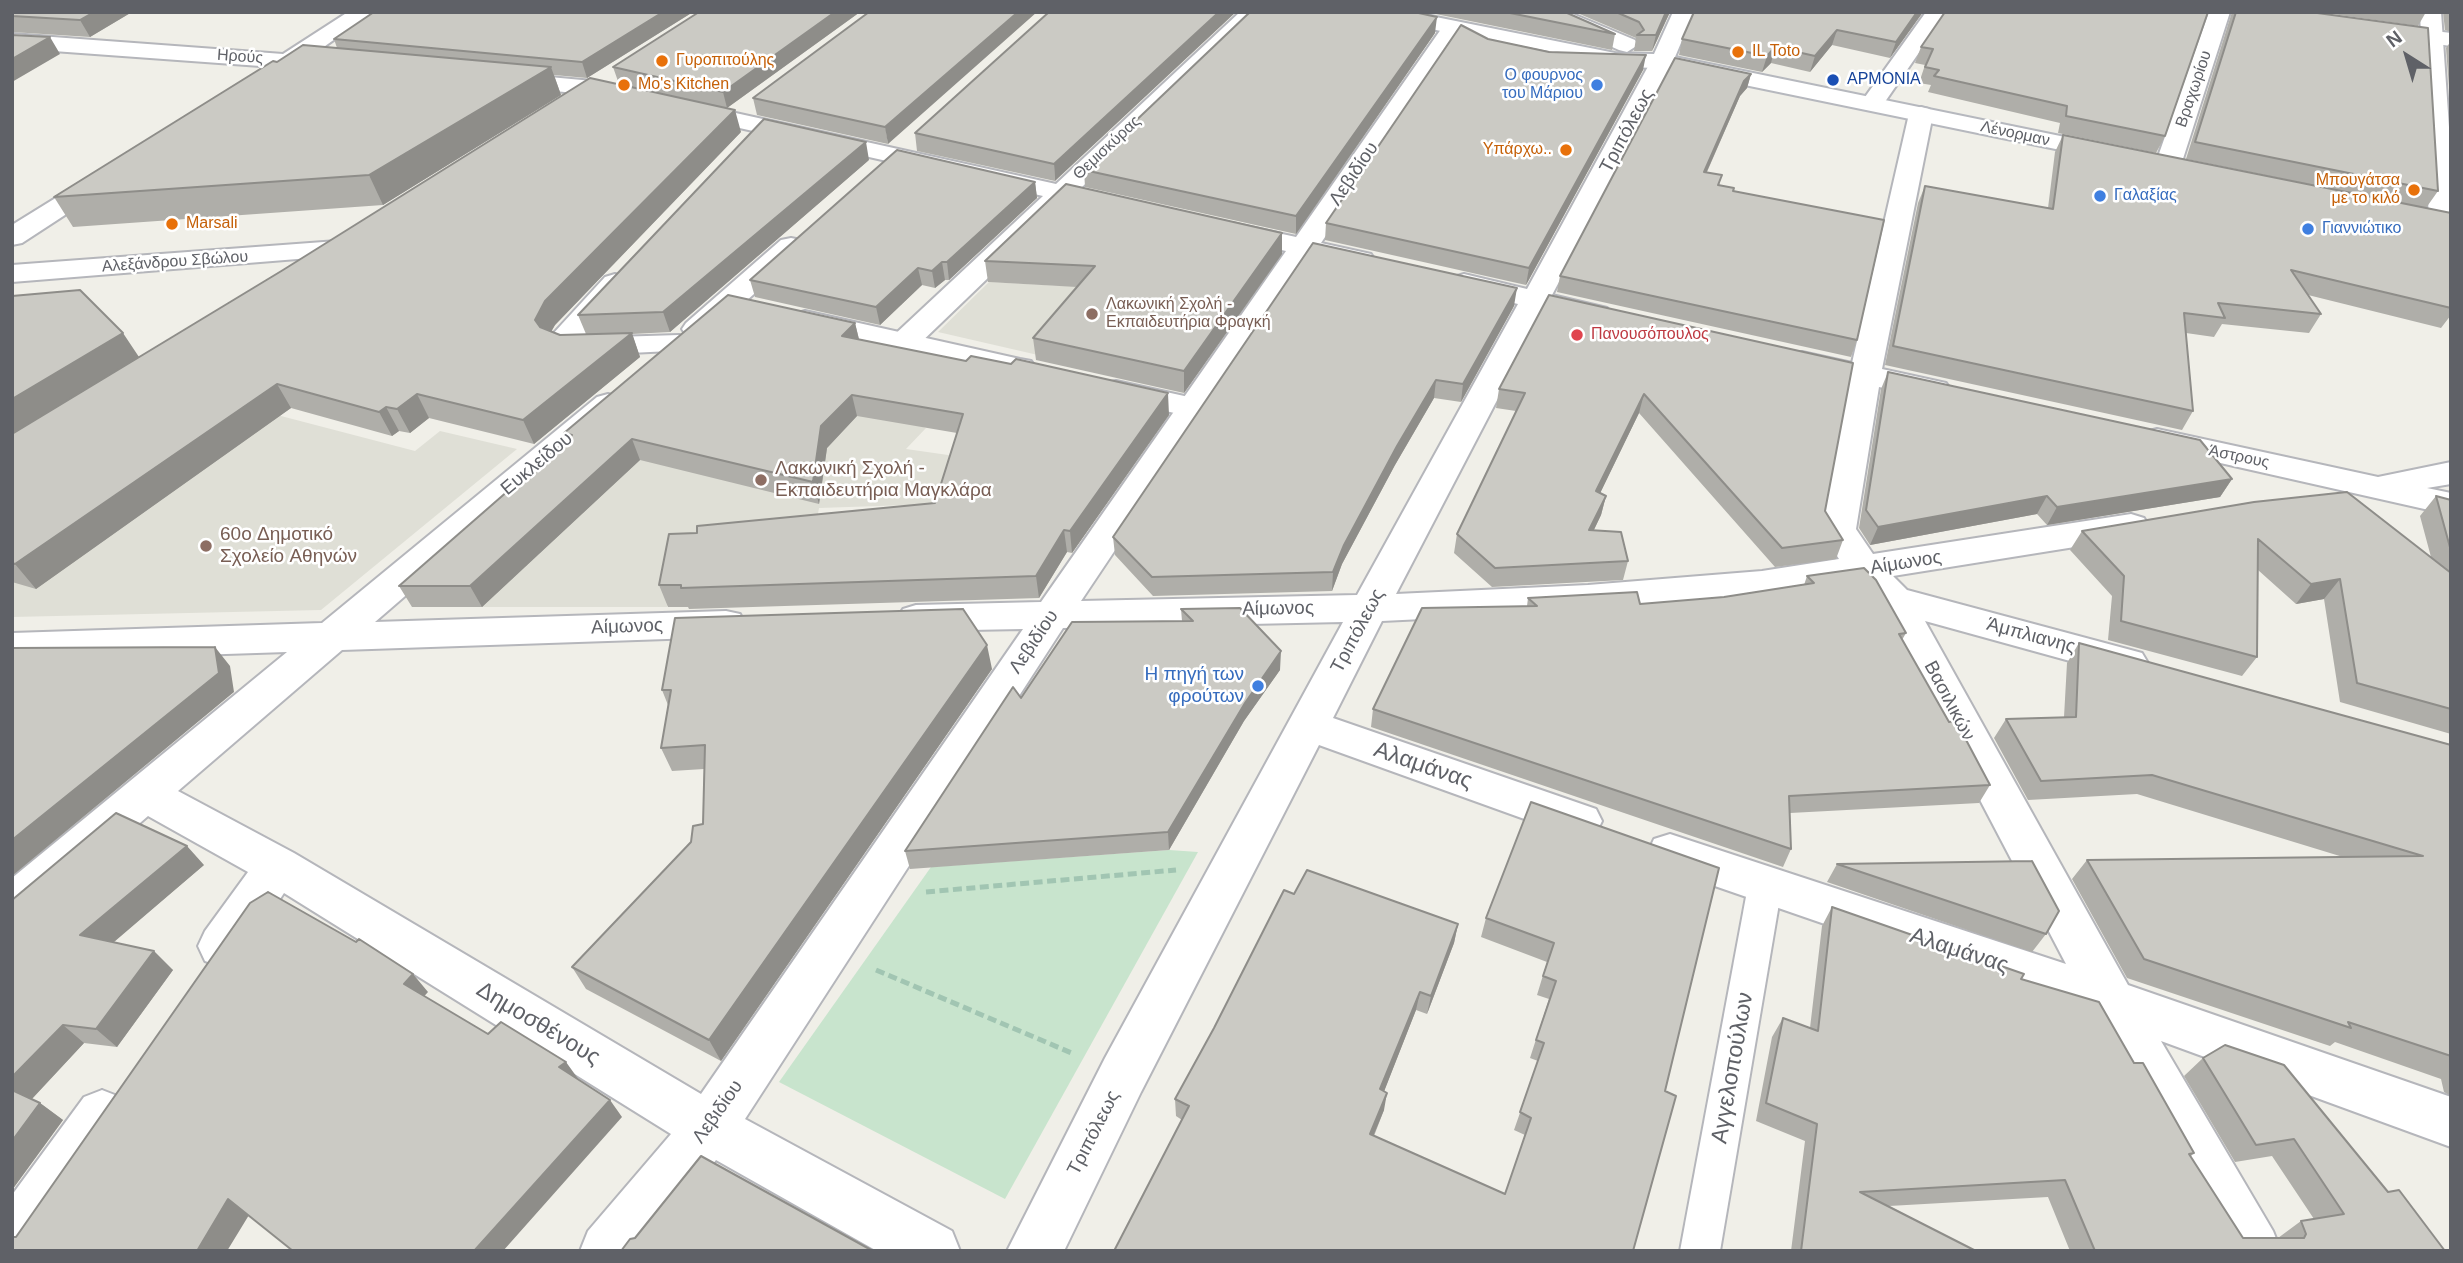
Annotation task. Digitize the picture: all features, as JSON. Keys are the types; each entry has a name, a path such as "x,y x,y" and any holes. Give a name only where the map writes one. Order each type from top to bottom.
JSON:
{"street":[{"path":"258,79 363,12"},
{"name":"Θεμισκύρας","path":"903,343 1059,192 1252,12"},
{"name":"Λένορμαν","path":"1378,12 1460,20 2196,171"},
{"name":"Λένορμαν","path":"1549,12 1621,52"},
{"name":"Τριπόλεως","path":"1035,1251 1123,1075 1308,725 1651,86 1684,12"},
{"path":"1872,104 1937,12"},
{"name":"Βραχωρίου","path":"2168,165 2220,12"},
{"path":"2414,216 2446,223 2441,39 2430,12"},
{"name":"Λεβιδίου","path":"608,1251 709,1128 1053,614 1460,20"},
{"path":"2354,27 2441,39"},
{"name":"Ηρούς","path":"12,41 358,66"},
{"path":"558,110 626,67"},
{"path":"483,78 593,88 1141,211"},
{"name":"Βασιλικών","path":"1921,114 1865,375 1838,530 1865,570 1894,599 2110,1001 2253,1251"},
{"path":"12,237 129,162"},
{"path":"1209,226 1386,266"},
{"name":"Ευκλείδου","path":"12,906 679,344 755,309 809,229"},
{"name":"Αλεξάνδρου Σβώλου","path":"12,274 349,242 290,278"},
{"path":"633,263 562,342 571,347 679,344"},
{"path":"1440,278 1628,321"},
{"path":"755,309 1049,375"},
{"path":"1773,354 1958,395"},
{"path":"1090,384 1196,408"},
{"name":"Άστρους","path":"2132,433 2451,504"},
{"path":"2286,500 2451,473"},
{"name":"Αίμωνος","path":"886,619 1370,608 1588,598 1762,584 1865,570 2164,520"},
{"name":"Άμπλιανης","path":"1894,599 2159,671"},
{"name":"Αίμωνος","path":"21,653 332,636 762,623"},
{"name":"Αλαμάνας","path":"1308,725 1765,886 2110,1001 2451,1122"},
{"name":"Δημοσθένους","path":"145,794 278,866 709,1128 932,1251"},
{"path":"198,980 278,866"},
{"path":"12,1242 125,1082"}],"lane":[{"name":"Αγγελοπούλων","path":"1702,1250 1765,886"}],"path":[{"path":"863,898 1235,865"},
{"path":"827,949 1123,1075"}],"shaded area":[{"name":"Λακωνική Σχολή - Εκπαιδευτήρια Φραγκή","path":"1096,252 1177,387 938,332 989,282 1063,286"},
{"name":"60ο Δημοτικό Σχολείο Αθηνών","path":"170,387 415,451 440,431 517,449 321,610 12,617 12,482"},
{"name":"Λακωνική Σχολή - Εκπαιδευτήρια Μαγκλάρα","path":"827,389 926,428 906,449 969,458 967,503 819,508 816,525 669,602 667,607 450,607 651,394"}],"green space":[{"path":"1169,850 1198,852 1005,1199 779,1082 931,867"}],"building":[{"path":"12,12 94,12 80,20 12,16"},
{"path":"374,12 663,12 582,62 334,39"},
{"path":"699,12 835,12 723,92 613,67"},
{"path":"869,12 1018,12 885,127 753,98"},
{"path":"1049,12 1219,12 1054,164 915,133"},
{"path":"1250,12 1414,12 1437,17 1296,216 1084,170"},
{"path":"1505,12 1565,12 1615,34"},
{"path":"1616,12 1666,12 1656,35 1637,35 1644,30 1639,22"},
{"path":"1694,12 1917,12 1896,42 1837,30 1815,56 1775,47 1767,56 1682,39"},
{"path":"1945,12 2208,12 2165,136 2066,116 2067,106 1934,76 1939,70 1925,67 1933,49 1921,47"},
{"path":"2236,12 2310,12 2428,28 2438,191 2195,142"},
{"path":"1461,25 1488,39 1549,52 1646,55 1529,268 1326,223"},
{"path":"12,35 50,37 12,59"},
{"path":"303,45 551,67 369,175 54,197 273,61 277,62"},
{"path":"1675,58 1751,74 1744,81 1704,172 1722,175 1718,185 1734,188 1733,191 1884,220 1857,340 1560,276"},
{"path":"590,78 735,110 545,301 535,320 540,327 560,335 632,333 523,420 417,394 397,409 386,407 379,412 277,384 15,564 12,563 12,434 283,270"},
{"path":"764,119 866,142 663,312 578,315"},
{"path":"2063,135 2451,213 2451,308 2291,270 2321,314 2218,303 2225,318 2184,313 2193,411 1893,346 1925,186 2053,209"},
{"path":"897,150 1035,182 947,262 942,262 932,271 918,268 876,307 750,280"},
{"path":"1066,184 1282,233 1184,371 1033,338 1095,266 985,261"},
{"path":"1313,243 1517,288 1463,384 1436,380 1397,446 1344,545 1333,572 1152,577 1113,537"},
{"path":"80,290 123,333 12,399 12,296"},
{"path":"728,295 855,323 842,336 966,361 971,356 1011,364 1016,359 1168,393 1070,531 1064,530 1036,576 681,588 681,585 659,585 669,534 697,533 697,526 935,503 963,414 852,395 821,426 813,482 632,439 470,586 399,586 572,435 564,433"},
{"path":"1549,295 1853,363 1825,511 1843,540 1782,548 1644,394 1596,491 1606,496 1589,530 1621,532 1628,561 1495,568 1457,534 1525,393 1499,389"},
{"path":"1888,372 2200,440 2232,479 2057,507 2047,496 1878,527 1866,510"},
{"path":"2347,492 2451,573 2451,709 2357,683 2340,579 2311,584 2258,539 2257,657 2121,621 2124,576 2082,531 2254,502"},
{"path":"2436,496 2451,500 2451,551"},
{"path":"1864,568 1876,580 1906,633 1899,634 1949,722 1956,721 1990,785 1789,796 1791,849 1373,709 1422,608 1537,606 1528,598 1637,592 1640,604 1724,597 1814,583 1807,576"},
{"path":"1240,608 1281,651 1245,703 1168,832 905,851 1013,687 1021,698 1072,622 1193,621 1181,609"},
{"path":"963,609 987,645 709,1040 572,967 691,842 693,826 703,824 705,745 661,748 671,690 662,690 675,618"},
{"path":"2079,643 2451,745 2451,1056 2348,1022 2351,1028 2144,959 2087,860 2423,856 2152,775 2041,781 2006,719 2076,717"},
{"path":"215,647 219,673 12,840 12,648"},
{"path":"1531,802 1719,868 1665,1091 1676,1096 1633,1251 1114,1251 1189,1106 1175,1099 1284,890 1294,894 1307,870 1458,924 1431,996 1420,992 1380,1089 1387,1093 1370,1134 1505,1194 1531,1118 1520,1112 1544,1043 1536,1040 1556,981 1543,976 1554,943 1486,918"},
{"path":"116,813 187,846 80,935 154,951 96,1029 63,1025 12,1077 12,900"},
{"path":"2032,861 2059,911 2046,934 1837,864"},
{"path":"268,892 356,942 359,939 413,974 404,984 488,1034 501,1022 566,1062 559,1067 610,1100 474,1251 293,1251 228,1199 197,1251 12,1251 12,1237 16,1237 250,903"},
{"path":"1832,907 2024,974 2021,979 2099,1002 2134,1063 2143,1063 2194,1153 2189,1154 2243,1238 2304,1238 2306,1234 2301,1221 2344,1214 2294,1139 2256,1145 2203,1058 2225,1045 2284,1065 2388,1192 2399,1190 2445,1251 2095,1251 2065,1180 1860,1192 1976,1251 1801,1251 1817,1124 1766,1103 1783,1018 1818,1031"},
{"path":"12,1090 40,1103 12,1141"},
{"path":"701,1156 873,1251 621,1251 630,1239 635,1238"}],"place":[{"name":"IL Toto","path":"1738,52"},
{"name":"Γυροπιτούλης","path":"662,61"},
{"name":"ΑΡΜΟΝΙΑ","path":"1833,80"},
{"name":"Mo's Kitchen","path":"624,85"},
{"name":"Ο φουρνος του Μάριου","path":"1597,85"},
{"name":"Υπάρχω..","path":"1566,150"},
{"name":"Μπουγάτσα με το κιλό","path":"2414,190"},
{"name":"Γαλαξίας","path":"2100,196"},
{"name":"Marsali","path":"172,224"},
{"name":"Γιαννιώτικο","path":"2308,229"},
{"name":"Λακωνική Σχολή - Εκπαιδευτήρια Φραγκή","path":"1092,314"},
{"name":"Πανουσόπουλος","path":"1577,335"},
{"name":"Λακωνική Σχολή - Εκπαιδευτήρια Μαγκλάρα","path":"761,480"},
{"name":"60ο Δημοτικό Σχολείο Αθηνών","path":"206,546"},
{"name":"Η πηγή των φρούτων","path":"1258,686"}]}
